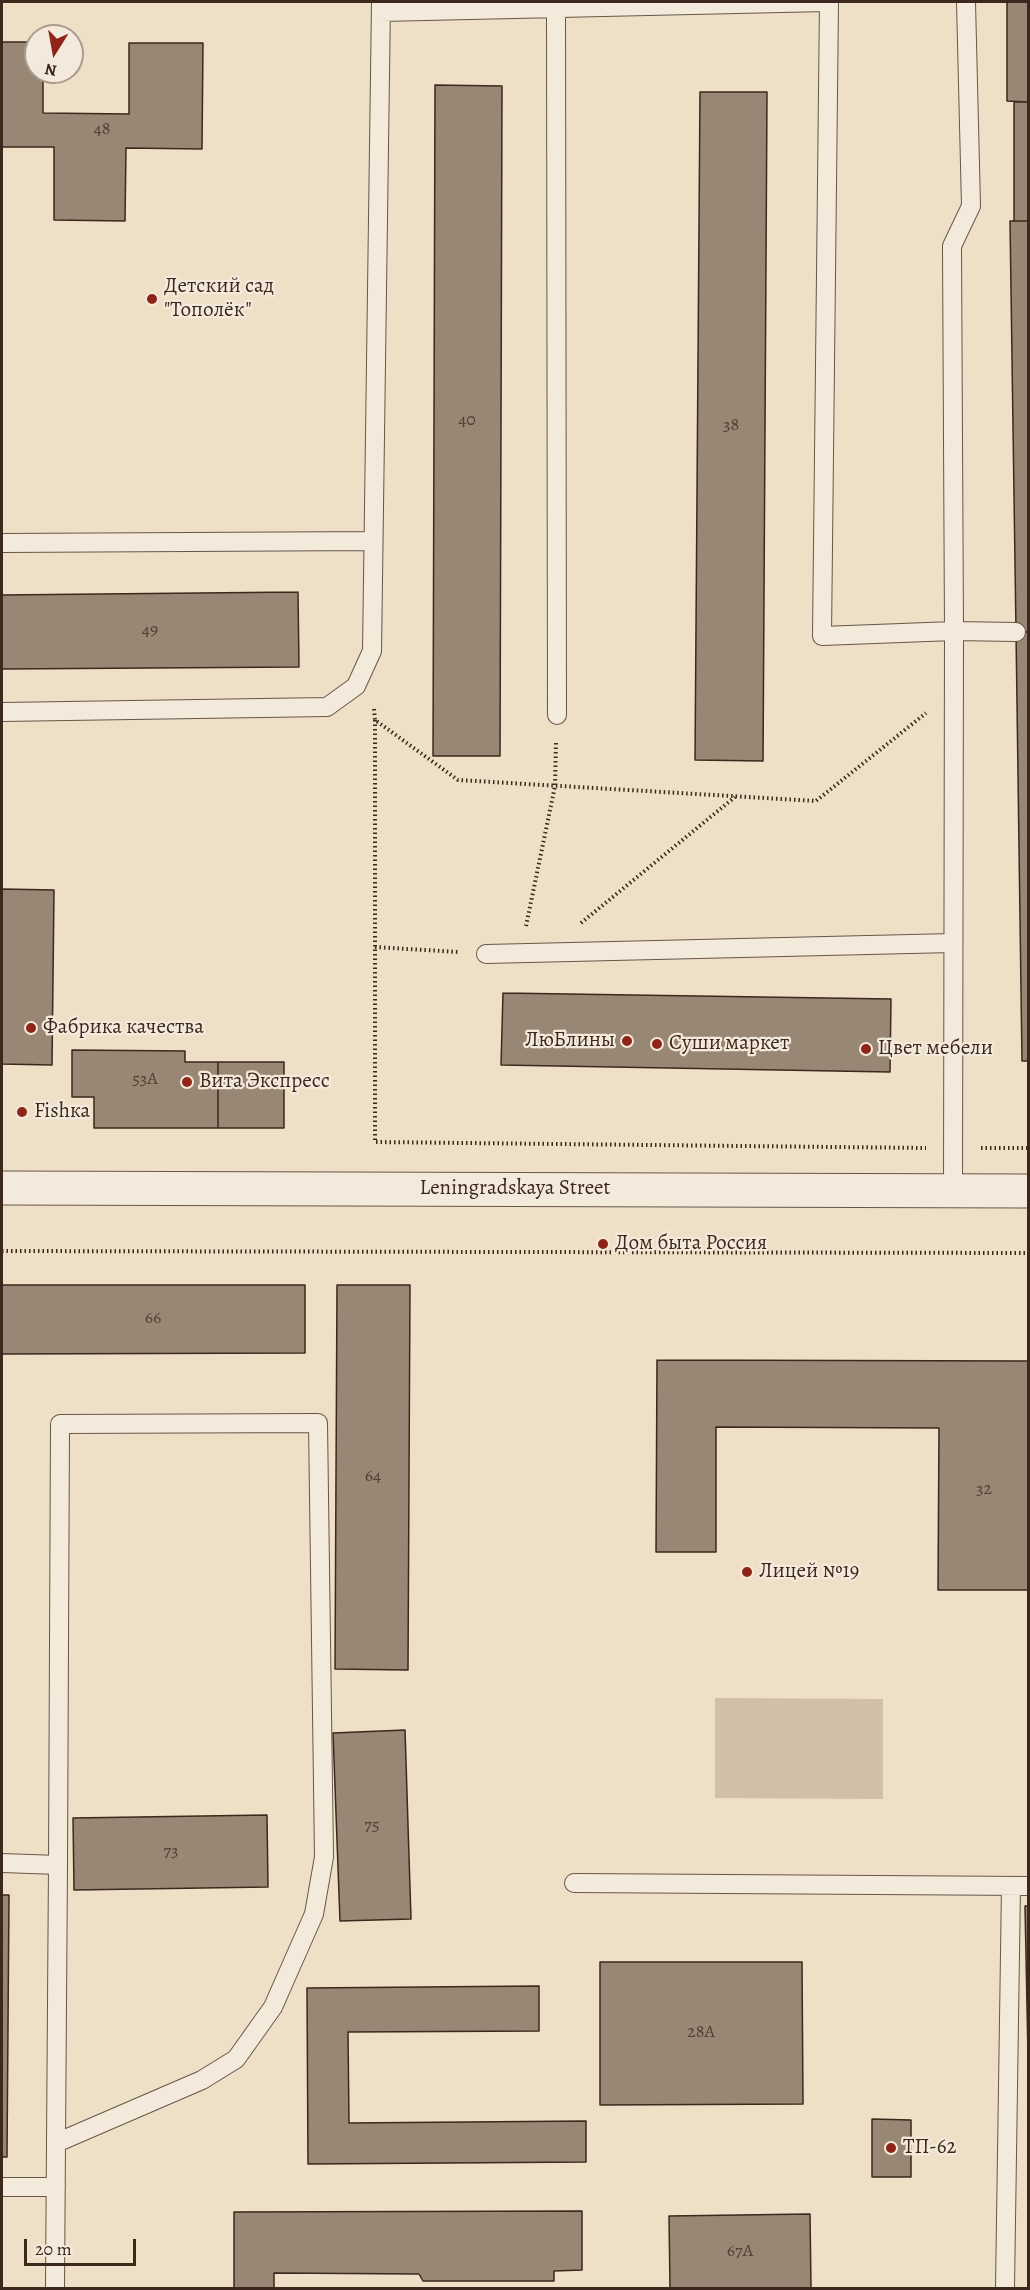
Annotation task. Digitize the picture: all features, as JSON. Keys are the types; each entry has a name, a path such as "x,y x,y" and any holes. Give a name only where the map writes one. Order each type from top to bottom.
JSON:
{"street":[{"name":"Leningradskaya Street","path":"2,1188 1029,1191"}],"lane":[{"path":"2,712 327,707 356,686 372,651 381,7 556,7 827,2 822,636 954,631 1016,632"},
{"path":"953,1190 952,246 971,206 966,2"},
{"path":"556,7 557,715"},
{"path":"2,543 373,541"},
{"path":"486,954 953,943"},
{"path":"55,2289 60,1424 318,1424 324,1857 314,1914 273,2007 237,2059 202,2080 56,2143"},
{"path":"2,1863 58,1865"},
{"path":"574,1883 1020,1886 1005,2289"},
{"path":"2,2187 56,2187"}],"path":[{"path":"372,651 375,720 375,1142 1029,1148"},
{"path":"375,720 458,780 816,801 952,692"},
{"path":"520,953 555,786 557,715"},
{"path":"546,952 735,796"},
{"path":"375,947 486,954"},
{"path":"2,1251 1029,1253"}],"shaded area":[{"path":"715,1698 883,1699 883,1799 715,1798"}],"building":[{"path":"1007,2 1028,2 1028,102 1007,101"},
{"path":"2,42 24,42 24,84 43,84 43,113 129,114 129,43 203,43 202,149 126,148 125,221 54,220 54,147 2,147"},
{"path":"435,85 502,86 500,756 433,756"},
{"path":"700,92 767,92 763,761 695,760"},
{"path":"1014,102 1028,102 1028,221 1014,221"},
{"path":"1010,221 1028,221 1028,632 1016,632"},
{"path":"298,592 299,667 2,669 2,595"},
{"path":"1016,632 1028,632 1028,1061 1022,1061"},
{"path":"2,889 54,890 52,1065 2,1064"},
{"path":"503,993 891,999 890,1072 501,1065"},
{"path":"72,1050 185,1051 185,1062 218,1062 218,1128 94,1128 94,1097 72,1097"},
{"path":"218,1062 284,1062 284,1128 218,1128"},
{"path":"2,1285 305,1285 305,1353 2,1354"},
{"path":"337,1285 410,1285 408,1670 335,1669"},
{"path":"657,1360 1028,1361 1028,1590 938,1590 939,1428 716,1427 716,1552 656,1552"},
{"path":"405,1730 411,1919 340,1921 333,1733"},
{"path":"267,1815 268,1887 74,1890 73,1818"},
{"path":"2,1895 9,1895 7,2157 2,2157"},
{"path":"1025,1906 1028,1906 1028,2057"},
{"path":"600,1962 802,1962 803,2104 600,2105"},
{"path":"539,1986 539,2031 348,2032 349,2123 586,2121 586,2162 308,2164 307,1988"},
{"name":"ТП-62","path":"872,2119 911,2120 911,2177 872,2177"},
{"path":"582,2211 582,2270 554,2271 554,2281 423,2281 419,2274 274,2273 274,2288 234,2288 234,2212"},
{"path":"810,2214 811,2288 670,2288 669,2216"}],"place":[{"name":"Детский сад \"Тополёк\"","path":"152,299"},
{"name":"Фабрика качества","path":"31,1028"},
{"name":"ЛюБлины","path":"627,1041"},
{"name":"Суши маркет","path":"657,1044"},
{"name":"Цвет мебели","path":"866,1049"},
{"name":"Вита Экспресс","path":"187,1082"},
{"name":"Fishка","path":"22,1112"},
{"name":"Дом быта Россия","path":"603,1244"},
{"name":"Лицей №19","path":"747,1572"},
{"name":"ТП-62","path":"891,2148"}]}
